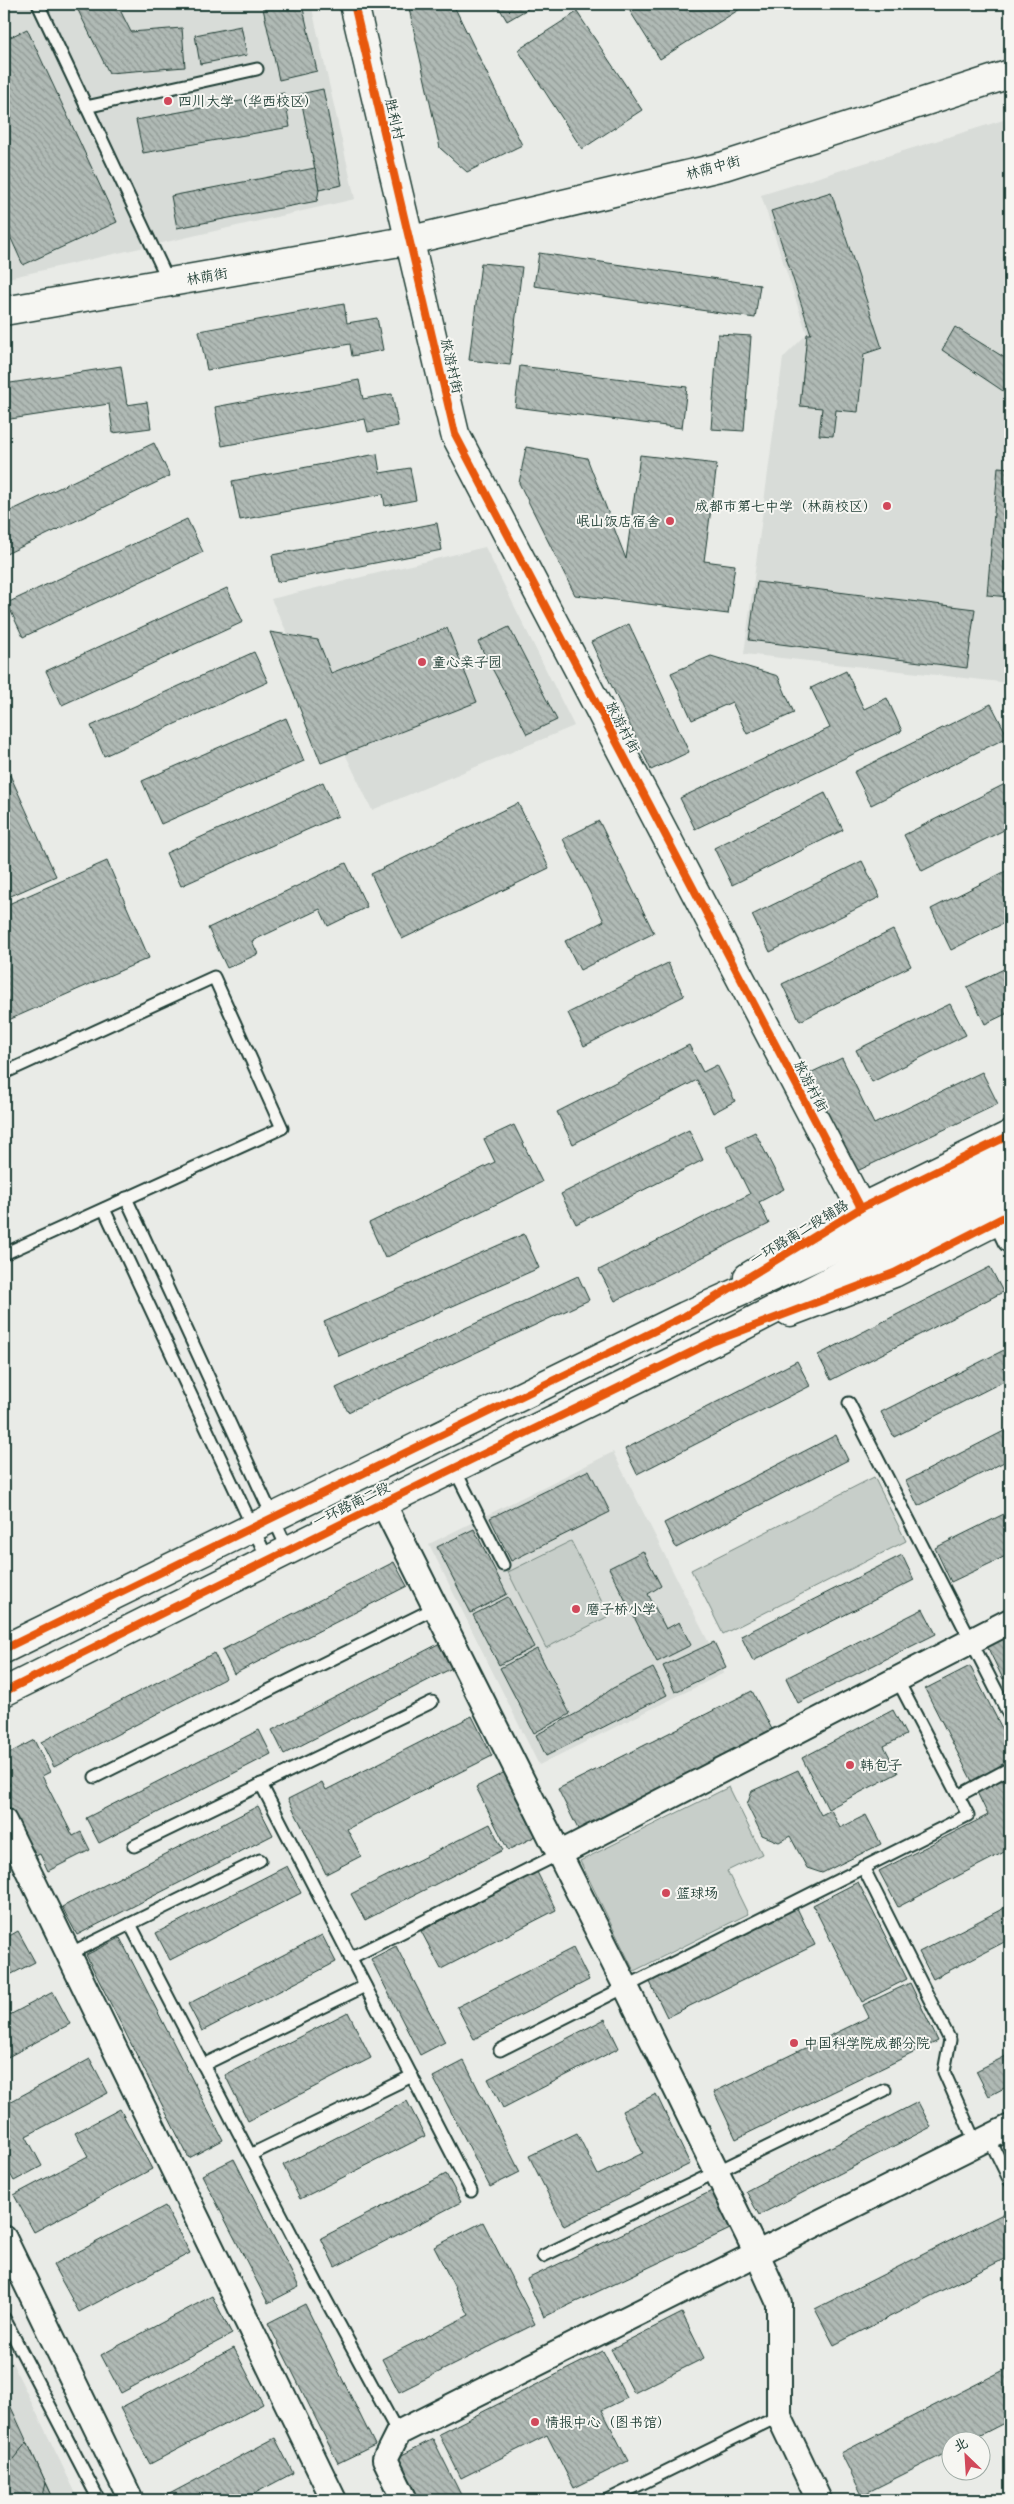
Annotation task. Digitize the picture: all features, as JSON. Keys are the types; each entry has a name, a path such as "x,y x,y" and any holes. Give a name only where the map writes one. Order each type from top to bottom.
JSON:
{"main road":[{"name":"胜利村","path":"354,4 411,240"},
{"name":"林荫中街","path":"411,240 724,166 1010,74"},
{"name":"林荫街","path":"4,311 411,240"},
{"name":"旅游村街","path":"411,240 455,434 861,1208"},
{"name":"一环路南二段辅路","path":"684,1316 861,1208 1010,1135"},
{"path":"684,1316 881,1227 1010,1165"},
{"path":"712,1342 1010,1188"},
{"path":"712,1342 894,1273 1007,1224"},
{"name":"一环路南二段","path":"4,1649 684,1316"},
{"name":"一环路南二段","path":"4,1692 712,1342"}],"street":[{"path":"383,1503 626,1987 718,2173 779,2303 779,2416 819,2500"},
{"path":"559,1854 1010,1620"},
{"path":"4,1822 67,1955 334,2500"},
{"path":"405,2500 385,2459 398,2433 1010,2127"},
{"path":"4,2238 131,2500"}],"lane":[{"path":"38,4 169,282"},
{"path":"86,107 257,69"},
{"path":"4,1073 214,977 282,1128 4,1254"},
{"path":"126,1198 278,1555"},
{"path":"104,1209 263,1521 278,1555"},
{"path":"849,1403 1010,1717"},
{"path":"454,1468 503,1565"},
{"path":"95,1777 435,1608"},
{"path":"500,2050 968,1815 897,1679"},
{"path":"134,1846 432,1702"},
{"path":"958,1796 1010,1768"},
{"path":"261,1784 471,2190"},
{"path":"350,1958 559,1854"},
{"path":"67,1955 260,1860"},
{"path":"863,1867 950,2040 944,2072 982,2141 1010,2181"},
{"path":"130,1924 398,2433"},
{"path":"203,2065 365,1986"},
{"path":"250,2155 412,2076"},
{"path":"543,2256 718,2173 885,2090"},
{"path":"4,2318 99,2500"},
{"path":"608,2500 779,2416"}],"shaded area":[{"name":"四川大学（华西校区）","path":"4,4 311,4 355,199 4,279"},
{"name":"成都市第七中学（林荫校区）","path":"1010,118 1010,683 744,654 783,358 807,334 761,195"},
{"name":"童心亲子园","path":"485,547 574,726 372,810 271,599"},
{"name":"磨子桥小学","path":"613,1452 724,1673 539,1765 429,1544"},
{"path":"874,1477 906,1541 723,1634 691,1570"},
{"path":"571,1541 609,1616 546,1648 508,1572"},
{"name":"篮球场","path":"729,1787 762,1854 727,1871 748,1914 634,1971 580,1861"},
{"path":"4,2346 79,2500 4,2500"}],"building":[{"path":"75,4 117,4 131,32 182,28 185,67 109,73"},
{"path":"262,4 302,4 317,71 279,80"},
{"path":"408,4 453,4 522,145 467,172 440,148"},
{"path":"497,4 536,4 507,21"},
{"path":"634,4 748,4 660,59 628,8"},
{"path":"577,12 642,110 582,149 518,50"},
{"path":"241,26 247,55 200,64 195,35"},
{"path":"27,29 117,222 23,265 4,223 4,40"},
{"path":"323,89 342,185 319,190 300,94"},
{"path":"284,93 290,127 143,153 136,120"},
{"path":"315,168 319,190 317,201 177,228 171,196"},
{"path":"831,192 882,348 864,354 858,412 836,410 833,436 819,435 822,408 800,406 807,334 811,334 771,211"},
{"path":"539,253 760,285 755,318 534,286"},
{"path":"481,263 522,267 510,365 469,360"},
{"path":"344,304 347,323 377,318 383,350 352,356 350,344 207,370 199,331"},
{"path":"955,327 1010,361 1010,438 1009,395 942,350"},
{"path":"718,334 751,336 744,431 711,429"},
{"path":"121,366 127,405 147,402 151,428 113,433 109,404 4,420 4,384"},
{"path":"520,366 687,387 682,428 515,407"},
{"path":"359,380 363,399 392,394 398,426 368,432 365,419 222,446 215,407"},
{"path":"154,443 170,476 4,555 4,514"},
{"name":"岷山饭店宿舍","path":"526,447 587,458 626,559 640,455 717,464 704,561 735,565 728,614 575,595 519,483"},
{"path":"377,454 380,473 410,468 416,500 385,506 383,494 240,520 232,481"},
{"path":"998,467 1010,468 1010,597 987,595"},
{"path":"187,519 203,552 23,637 7,603"},
{"path":"437,523 442,550 277,582 272,555"},
{"path":"757,582 975,609 967,668 749,640"},
{"path":"227,588 243,622 62,705 46,671"},
{"path":"629,624 689,752 651,770 591,642"},
{"path":"509,627 557,720 527,734 478,642"},
{"path":"447,628 477,702 321,763 270,632 318,640 331,673"},
{"path":"254,652 268,682 104,756 91,726"},
{"path":"711,656 778,676 794,713 747,734 732,702 692,720 671,673"},
{"path":"846,671 864,709 887,698 902,731 695,829 680,798 830,728 811,688"},
{"path":"991,704 1008,737 871,805 854,772"},
{"path":"286,718 304,761 161,824 142,781"},
{"path":"4,725 8,734 4,736"},
{"path":"10,775 56,876 4,899 4,778"},
{"path":"323,782 338,816 181,886 166,853"},
{"path":"1009,782 1010,827 922,871 904,835"},
{"path":"825,793 843,830 732,885 714,848"},
{"path":"518,803 549,868 402,939 371,874"},
{"path":"599,821 654,933 580,970 565,941 604,921 563,839"},
{"path":"107,861 149,958 4,1022 4,906"},
{"path":"862,861 880,897 770,952 752,915"},
{"path":"346,863 367,907 328,926 320,909 252,941 258,954 227,968 208,928"},
{"path":"1010,869 1010,920 951,950 931,909"},
{"path":"893,930 911,966 800,1021 782,984"},
{"path":"668,963 684,996 584,1046 568,1013"},
{"path":"1010,966 1010,1012 985,1024 967,987"},
{"path":"950,1004 966,1035 872,1082 856,1050"},
{"path":"689,1045 703,1072 717,1065 735,1101 713,1113 697,1080 573,1144 557,1112"},
{"path":"842,1058 874,1124 982,1072 998,1104 855,1172 808,1074"},
{"path":"514,1125 542,1182 385,1258 369,1223 495,1162 484,1139"},
{"path":"689,1130 703,1160 576,1224 561,1194"},
{"path":"755,1132 784,1189 759,1202 769,1224 615,1301 599,1270 750,1194 726,1146"},
{"path":"524,1234 539,1268 339,1356 324,1322"},
{"path":"990,1267 1003,1292 831,1380 818,1355"},
{"path":"578,1276 589,1300 348,1412 336,1388"},
{"path":"1010,1347 1010,1378 894,1437 881,1412"},
{"path":"797,1361 810,1386 637,1474 625,1449"},
{"path":"1010,1428 1010,1459 918,1506 906,1481"},
{"path":"836,1435 848,1460 676,1548 664,1523"},
{"path":"589,1470 610,1512 511,1561 490,1518"},
{"path":"1010,1511 1010,1554 951,1582 935,1548"},
{"path":"474,1529 507,1594 471,1613 437,1547"},
{"path":"643,1551 661,1586 648,1594 666,1629 679,1622 691,1645 657,1662 609,1568"},
{"path":"902,1555 914,1580 753,1661 741,1636"},
{"path":"394,1562 407,1586 234,1674 222,1650"},
{"path":"508,1597 534,1647 499,1665 473,1615"},
{"path":"923,1609 936,1634 798,1703 786,1678"},
{"path":"1010,1628 1010,1675 1003,1679 984,1640"},
{"path":"444,1641 456,1666 284,1754 272,1730"},
{"path":"714,1642 726,1667 675,1692 663,1666"},
{"path":"537,1649 570,1714 534,1733 500,1668"},
{"path":"214,1653 226,1678 54,1767 41,1742"},
{"path":"970,1666 1010,1744 1010,1764 973,1783 925,1689"},
{"path":"653,1668 667,1695 546,1756 536,1735 579,1712 613,1688"},
{"path":"752,1691 775,1735 580,1833 558,1789"},
{"name":"韩包子","path":"893,1710 906,1735 884,1746 898,1773 828,1809 802,1758"},
{"path":"472,1716 492,1756 347,1829 361,1856 326,1874 288,1799 322,1782 326,1790"},
{"path":"259,1730 271,1754 99,1843 86,1818"},
{"path":"34,1740 50,1772 42,1776 73,1836 81,1832 90,1850 48,1871 40,1854 34,1857 4,1798 4,1788 10,1785 4,1773 4,1756"},
{"path":"798,1770 821,1815 831,1810 840,1828 866,1815 881,1844 822,1873 807,1868 790,1836 779,1842 762,1835 747,1805 752,1791"},
{"path":"505,1772 538,1835 508,1850 476,1787"},
{"path":"1010,1775 1010,1849 898,1907 879,1871 988,1815 977,1792"},
{"path":"258,1806 273,1835 77,1935 62,1907"},
{"path":"490,1824 503,1850 365,1920 351,1894"},
{"path":"287,1866 301,1893 170,1960 156,1933"},
{"path":"537,1872 556,1910 441,1969 421,1931"},
{"path":"858,1882 907,1979 862,2002 813,1905"},
{"path":"1010,1905 1010,1939 933,1979 919,1952"},
{"path":"797,1908 815,1945 667,2017 649,1980"},
{"path":"18,1931 35,1962 4,1978 4,1939"},
{"path":"322,1935 336,1962 202,2031 188,2004"},
{"path":"120,1938 223,2140 189,2158 86,1955"},
{"path":"396,1946 445,2042 420,2055 371,1959"},
{"path":"573,1948 589,1980 474,2039 457,2007"},
{"path":"910,1983 938,2041 736,2139 714,2092 869,2017 863,2005"},
{"path":"53,1992 70,2024 4,2059 4,2018"},
{"path":"348,2012 371,2058 248,2121 225,2075"},
{"path":"605,2019 619,2048 503,2108 488,2079"},
{"path":"1010,2054 1010,2085 989,2096 976,2071"},
{"path":"90,2059 108,2093 26,2136 42,2166 14,2181 4,2163 4,2105"},
{"path":"464,2061 520,2172 490,2187 433,2077"},
{"path":"656,2094 690,2164 564,2226 529,2156 577,2133 598,2175 643,2153 622,2111"},
{"path":"407,2101 425,2136 300,2199 283,2165"},
{"path":"918,2102 931,2127 759,2215 746,2191"},
{"path":"120,2109 152,2169 34,2232 14,2195 88,2156 75,2133"},
{"path":"234,2159 299,2287 268,2303 202,2175"},
{"path":"446,2174 461,2202 335,2267 321,2238"},
{"path":"712,2191 730,2229 544,2317 527,2279"},
{"path":"165,2206 190,2253 79,2312 53,2265"},
{"path":"1007,2212 1010,2217 1010,2256 834,2345 815,2309"},
{"path":"483,2222 535,2324 399,2392 382,2359 469,2315 434,2247"},
{"path":"212,2296 232,2334 121,2393 101,2355"},
{"path":"305,2304 375,2445 338,2463 268,2323"},
{"path":"682,2313 704,2358 634,2393 611,2349"},
{"path":"234,2348 263,2404 150,2464 120,2408"},
{"name":"情报中心（图书馆）","path":"603,2351 627,2398 602,2410 628,2461 574,2488 547,2435 461,2478 439,2434"},
{"path":"1010,2367 1010,2420 987,2432 942,2432 942,2455 862,2495 841,2453"},
{"path":"4,2392 27,2442 54,2500 4,2500"},
{"path":"275,2438 293,2473 242,2500 160,2499"},
{"path":"433,2439 462,2497 456,2500 420,2500 398,2457"},
{"path":"27,2442 54,2500 4,2500 4,2470"},
{"path":"46,2483 54,2500 42,2500"}],"cycle path":[{"path":"354,4 455,434 861,1208"},
{"path":"4,1649 685,1316 861,1208 1010,1135"},
{"path":"4,1692 712,1342 894,1273 1010,1214"}],"place":[{"name":"四川大学（华西校区）","path":"168,101"},
{"name":"成都市第七中学（林荫校区）","path":"887,506"},
{"name":"岷山饭店宿舍","path":"670,521"},
{"name":"童心亲子园","path":"422,662"},
{"name":"磨子桥小学","path":"576,1609"},
{"name":"韩包子","path":"850,1765"},
{"name":"篮球场","path":"666,1893"},
{"name":"中国科学院成都分院","path":"794,2043"},
{"name":"情报中心（图书馆）","path":"535,2422"}]}
